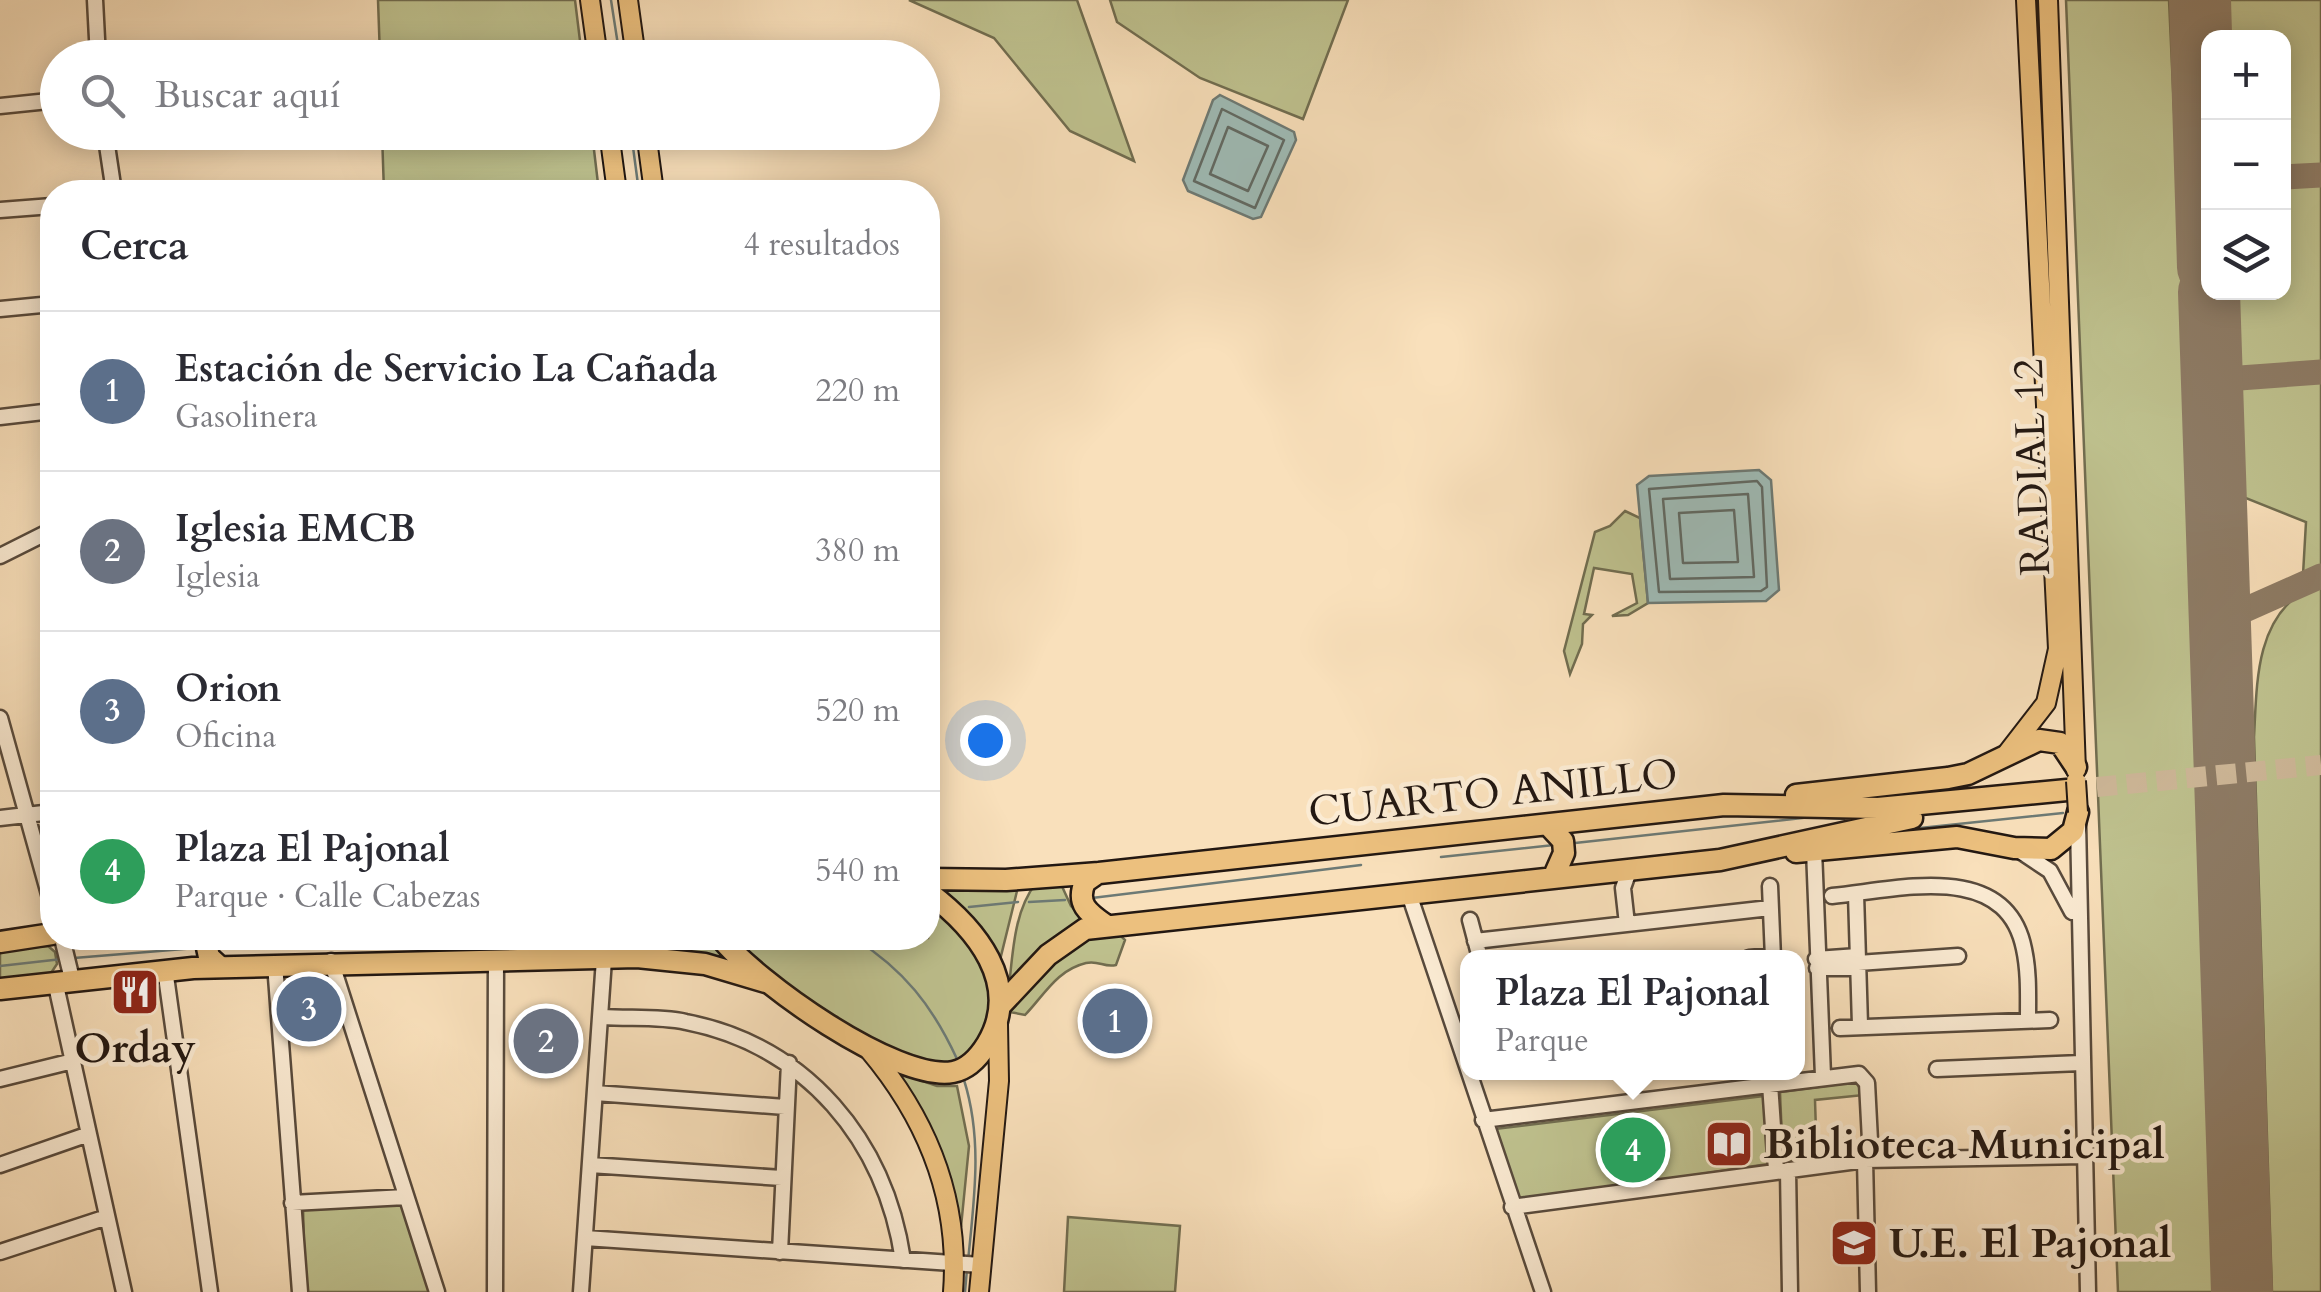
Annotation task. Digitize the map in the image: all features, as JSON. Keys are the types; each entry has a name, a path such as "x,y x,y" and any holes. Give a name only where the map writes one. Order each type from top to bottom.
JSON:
{"highway":[{"path":"734,950 769,984 866,1046 906,1063 944,1072 974,1062 1000,1014 1066,941 1086,929 1957,837 2014,848 2051,849 2073,832 2068,751 2050,739 2008,752 1968,774 1724,805"},
{"path":"1720,860 1894,820 2073,790"},
{"name":"CUARTO ANILLO","path":"940,879 1006,880 1099,873 1724,805 1878,808 2073,790"},
{"path":"1549,826 1563,841 1564,853 1553,878"},
{"path":"1099,873 1085,882 1081,899 1089,914 1107,926"},
{"path":"940,902 958,917 988,955 998,978 1000,1014"},
{"path":"0,942 40,941"},
{"path":"0,989 65,975 165,970 200,950"},
{"path":"213,950 276,964 496,959 688,961 769,984"}],"main road":[{"path":"590,0 596,40"},
{"path":"628,0 634,40"},
{"name":"RADIAL 12","path":"2008,752 2046,702 2058,649 2026,0"},
{"name":"RADIAL 12","path":"2048,0 2073,790"},
{"path":"611,150 615,180"},
{"path":"648,150 652,180"},
{"path":"953,1292 968,1264 998,1080 1000,1014"},
{"path":"866,1046 902,1090 927,1138 979,1292"}],"street":[{"path":"95,0 97,40"},
{"path":"0,106 40,102"},
{"path":"108,150 112,180"},
{"path":"0,210 40,207"},
{"path":"0,309 40,305"},
{"path":"0,417 40,412"},
{"path":"0,556 40,536"},
{"path":"0,718 40,858"},
{"name":"RADIAL 12","path":"2073,790 2088,1292"},
{"path":"0,818 40,813"},
{"name":"RADIAL 12","path":"2014,848 2038,860 2061,884 2078,932"},
{"path":"1814,850 1823,1076"},
{"path":"1622,924 1624,879 1635,870"},
{"path":"1598,874 1614,892 1622,924"},
{"path":"1832,896 1957,885 1988,895 2013,918 2020,933 2027,966 2028,1019"},
{"path":"1770,886 1773,950"},
{"path":"1409,894 1460,1052"},
{"path":"1856,894 1860,1025"},
{"path":"1475,940 1770,908"},
{"path":"1470,920 1478,950"},
{"path":"61,950 73,1061 124,1292"},
{"path":"581,1292 596,1166 604,959 610,950"},
{"path":"1816,963 1958,956"},
{"path":"494,1292 496,959"},
{"path":"331,961 437,1292"},
{"path":"276,964 300,1292"},
{"path":"165,970 210,1292"},
{"path":"602,1018 684,1021 740,1036 788,1064 832,1102 867,1149 891,1202 903,1260"},
{"path":"1840,1028 2050,1020"},
{"path":"0,1079 73,1061"},
{"path":"1936,1069 2082,1062"},
{"path":"780,1252 788,1064"},
{"path":"1805,1079 1859,1074 1868,1084 1868,1292"},
{"path":"1469,1080 1543,1292"},
{"path":"1482,1120 1796,1080"},
{"path":"1770,1084 1782,1170 1790,1292"},
{"path":"601,1093 785,1107"},
{"path":"0,1165 89,1134"},
{"path":"1512,1207 1868,1160 2084,1156"},
{"path":"596,1166 782,1178"},
{"path":"292,1203 406,1196"},
{"path":"0,1252 107,1217"},
{"path":"585,1238 968,1264"}],"green space":[{"path":"378,0 575,0 580,40 379,40"},
{"path":"909,0 1077,0 1134,161 1070,131 994,38"},
{"path":"1110,0 1348,0 1303,119 1200,78 1117,22"},
{"path":"2066,0 2169,0 2187,395 2213,1292 2118,1292"},
{"path":"2228,0 2321,0 2321,1292 2272,1292 2254,737 2258,676 2267,638 2287,605 2302,592 2306,522 2243,497 2236,300 2291,300 2291,30 2229,30"},
{"path":"383,150 594,150 598,180 384,180"},
{"path":"1625,511 1640,518 1648,603 1628,615 1612,616 1637,603 1632,574 1594,568 1584,614 1592,615 1583,624 1582,644 1570,674 1564,651 1595,532 1610,526"},
{"path":"1060,882 1071,906 1087,922 1009,986 1023,906 1036,883"},
{"path":"940,885 1018,887 1000,960"},
{"path":"940,912 979,955 992,990 982,1034 967,1061 938,1063 906,1056 873,1042 808,1001 742,950 940,950"},
{"path":"1091,934 1119,934 1125,940 1116,965 1091,962 1076,966 1052,984 1025,1015 1010,1012 1044,967"},
{"path":"40,947 40,950 55,952 57,964 51,973 0,981 0,950"},
{"path":"721,950 734,965 612,953"},
{"path":"899,1073 937,1086 957,1086 969,1146 961,1227 927,1123"},
{"path":"1856,1082 1864,1095 1815,1100 1817,1163 1783,1163 1780,1092"},
{"path":"1764,1096 1768,1164 1521,1201 1517,1201 1495,1129"},
{"path":"403,1204 429,1292 305,1292 303,1207"},
{"path":"1068,1217 1180,1226 1175,1292 1064,1292"}],"water":[{"path":"1220,95 1294,132 1296,140 1261,217 1253,219 1188,191 1183,180 1213,100"},
{"path":"1759,470 1771,480 1779,590 1766,601 1648,603 1637,485 1649,476"}],"waterway":[{"path":"611,0 617,40"},
{"path":"633,150 637,180"},
{"path":"1901,830 2063,813"},
{"path":"1575,843 1811,817 1844,819"},
{"path":"1441,857 1554,845"},
{"path":"1092,898 1361,865"},
{"path":"1029,902 1065,900"},
{"path":"969,907 1018,902"},
{"path":"74,958 172,950"},
{"path":"870,950 915,990 957,1059"},
{"path":"0,966 62,959"},
{"path":"964,1080 975,1148 968,1261"},
{"path":"965,1292 967,1269"}],"taxiway":[{"path":"2291,177 2321,175"},
{"path":"2212,380 2321,372"},
{"path":"2220,621 2321,576"}],"runway":[{"path":"2200,0 2206,210"},
{"path":"2209,300 2242,1292"}],"tunnel":[{"path":"2067,790 2321,765"}],"place":[{"name":"Orday","path":"135,992"},
{"name":"Orion","path":"309,1009"},
{"name":"Estación de Servicio La Cañada","path":"1115,1021"},
{"name":"Iglesia EMCB","path":"546,1041"},
{"name":"Biblioteca Municipal","path":"1729,1144"},
{"name":"Plaza El Pajonal","path":"1633,1150"},
{"name":"U.E. El Pajonal","path":"1854,1243"}]}
